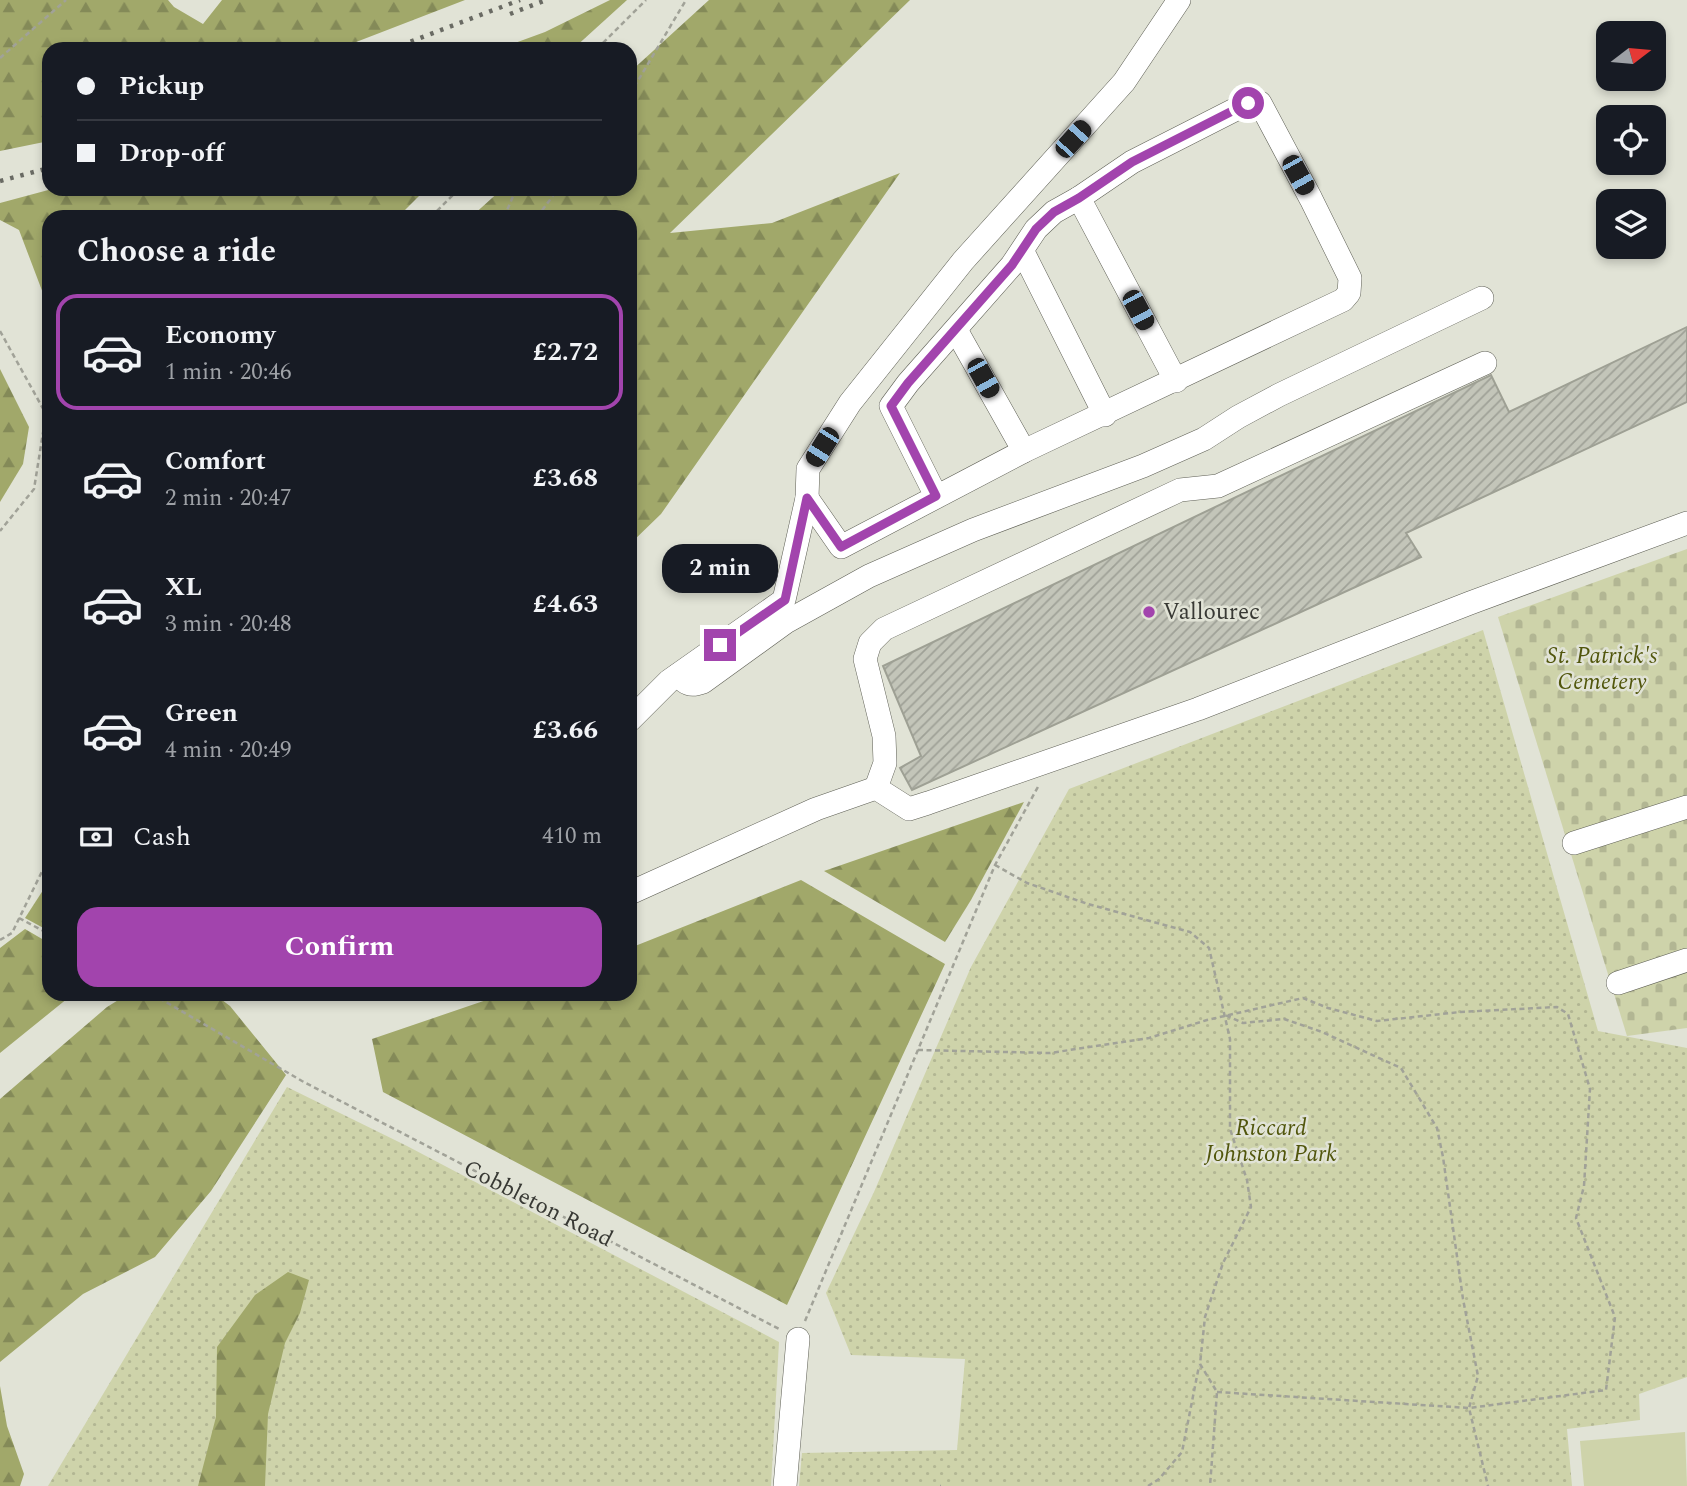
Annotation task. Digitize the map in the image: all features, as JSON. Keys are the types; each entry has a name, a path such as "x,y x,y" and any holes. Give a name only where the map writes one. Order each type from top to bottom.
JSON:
{"lane":[{"path":"637,713 678,674 785,600 807,498 808,469 850,402 963,261 1124,82 1179,0"},
{"path":"807,498 841,547 1024,451 1105,415 1343,300 1349,293 1350,278 1260,103 1248,103 1132,162 1054,212 1036,229 1023,252 908,383 891,406 936,496"},
{"path":"1079,198 1176,381"},
{"path":"1023,252 1105,415"},
{"path":"678,674 686,684 693,686 703,682 786,622 869,576 961,535 1143,466 1204,439 1279,395 1482,298"},
{"path":"956,330 1024,451"},
{"path":"637,890 816,809 876,788 886,763 884,736 865,659 870,643 884,629 1180,490 1218,486 1485,363"},
{"path":"876,788 909,809 1198,709 1470,603 1687,523"},
{"path":"1574,843 1687,807"},
{"path":"1618,983 1687,960"},
{"path":"785,1486 797,1339"}],"path":[{"path":"0,58 66,0"},
{"path":"604,42 646,0"},
{"path":"637,82 686,0"},
{"path":"438,210 451,196"},
{"path":"0,331 42,406"},
{"path":"0,531 34,489 42,443"},
{"path":"797,1339 995,865 1052,761"},
{"path":"995,865 1027,883 1088,904 1190,932 1209,948 1230,1039 1230,1129 1247,1180 1251,1207 1223,1263 1205,1317 1200,1364 1182,1452 1159,1479 1148,1486"},
{"path":"0,940 12,933 42,871"},
{"path":"19,918 42,930"},
{"path":"918,1050 1050,1053 1149,1038 1224,1015 1303,998 1328,1008 1377,1021 1522,1008 1557,1007 1568,1014 1590,1089 1584,1186 1576,1218 1615,1317 1606,1390 1469,1408 1217,1392"},
{"name":"Cobbleton Road","path":"164,1001 302,1081 797,1339"},
{"path":"1224,1015 1243,1023 1284,1019 1322,1032 1401,1068 1437,1128 1463,1299 1478,1376 1469,1408 1488,1486"},
{"path":"1200,1364 1217,1392 1210,1486"}],"green space":[{"path":"0,0 168,0 174,7 203,24 222,0 465,0 356,42 42,42 42,142 0,151"},
{"path":"610,0 627,0 581,42 517,42 545,32"},
{"path":"709,0 910,0 670,233 772,223 900,173 661,514 637,537 637,210 479,210 494,196 637,196 637,66"},
{"path":"42,192 42,196 419,196 405,210 42,210 42,291 19,230 0,220 0,203"},
{"path":"0,369 29,427 23,464 0,502"},
{"name":"St. Patrick's Cemetery","path":"1687,549 1687,1028 1627,1036 1498,617"},
{"name":"Riccard Johnston Park","path":"1483,630 1598,1031 1687,1048 1687,1377 1639,1394 1640,1420 1567,1429 1572,1486 799,1486 802,1453 957,1450 965,1359 851,1355 826,1293 874,1192 971,967 1069,789"},
{"path":"1024,802 945,942 824,871"},
{"path":"801,880 945,964 787,1305 383,1092 372,1039 483,1001 637,1001 637,945"},
{"path":"42,892 42,927 25,918"},
{"path":"25,929 42,939 42,1001 64,1001 0,1053 0,948"},
{"path":"117,1001 223,1001 286,1075 211,1191 155,1257 83,1294 0,1362 0,1099"},
{"path":"287,1087 407,1146 779,1342 771,1486 48,1486"},
{"path":"288,1272 309,1280 300,1313 285,1343 268,1414 265,1486 198,1486 216,1417 217,1347 255,1295"},
{"path":"0,1386 7,1426 24,1474 20,1486 0,1486"},
{"path":"1685,1432 1687,1486 1584,1486 1580,1441"}],"building":[{"name":"Vallourec","path":"1687,327 1687,402 1406,533 1421,557 912,790 900,768 921,756 883,666 1491,375 1509,412"}],"railway":[{"path":"409,42 520,0"},
{"path":"510,14 546,0"},
{"path":"0,181 42,170"}],"place":[{"name":"Vallourec","path":"1149,612"}],"route":[{"path":"720,645 785,600 807,498 841,547 936,496 891,406 1023,252 1036,229 1054,212 1132,162 1248,103"}]}
